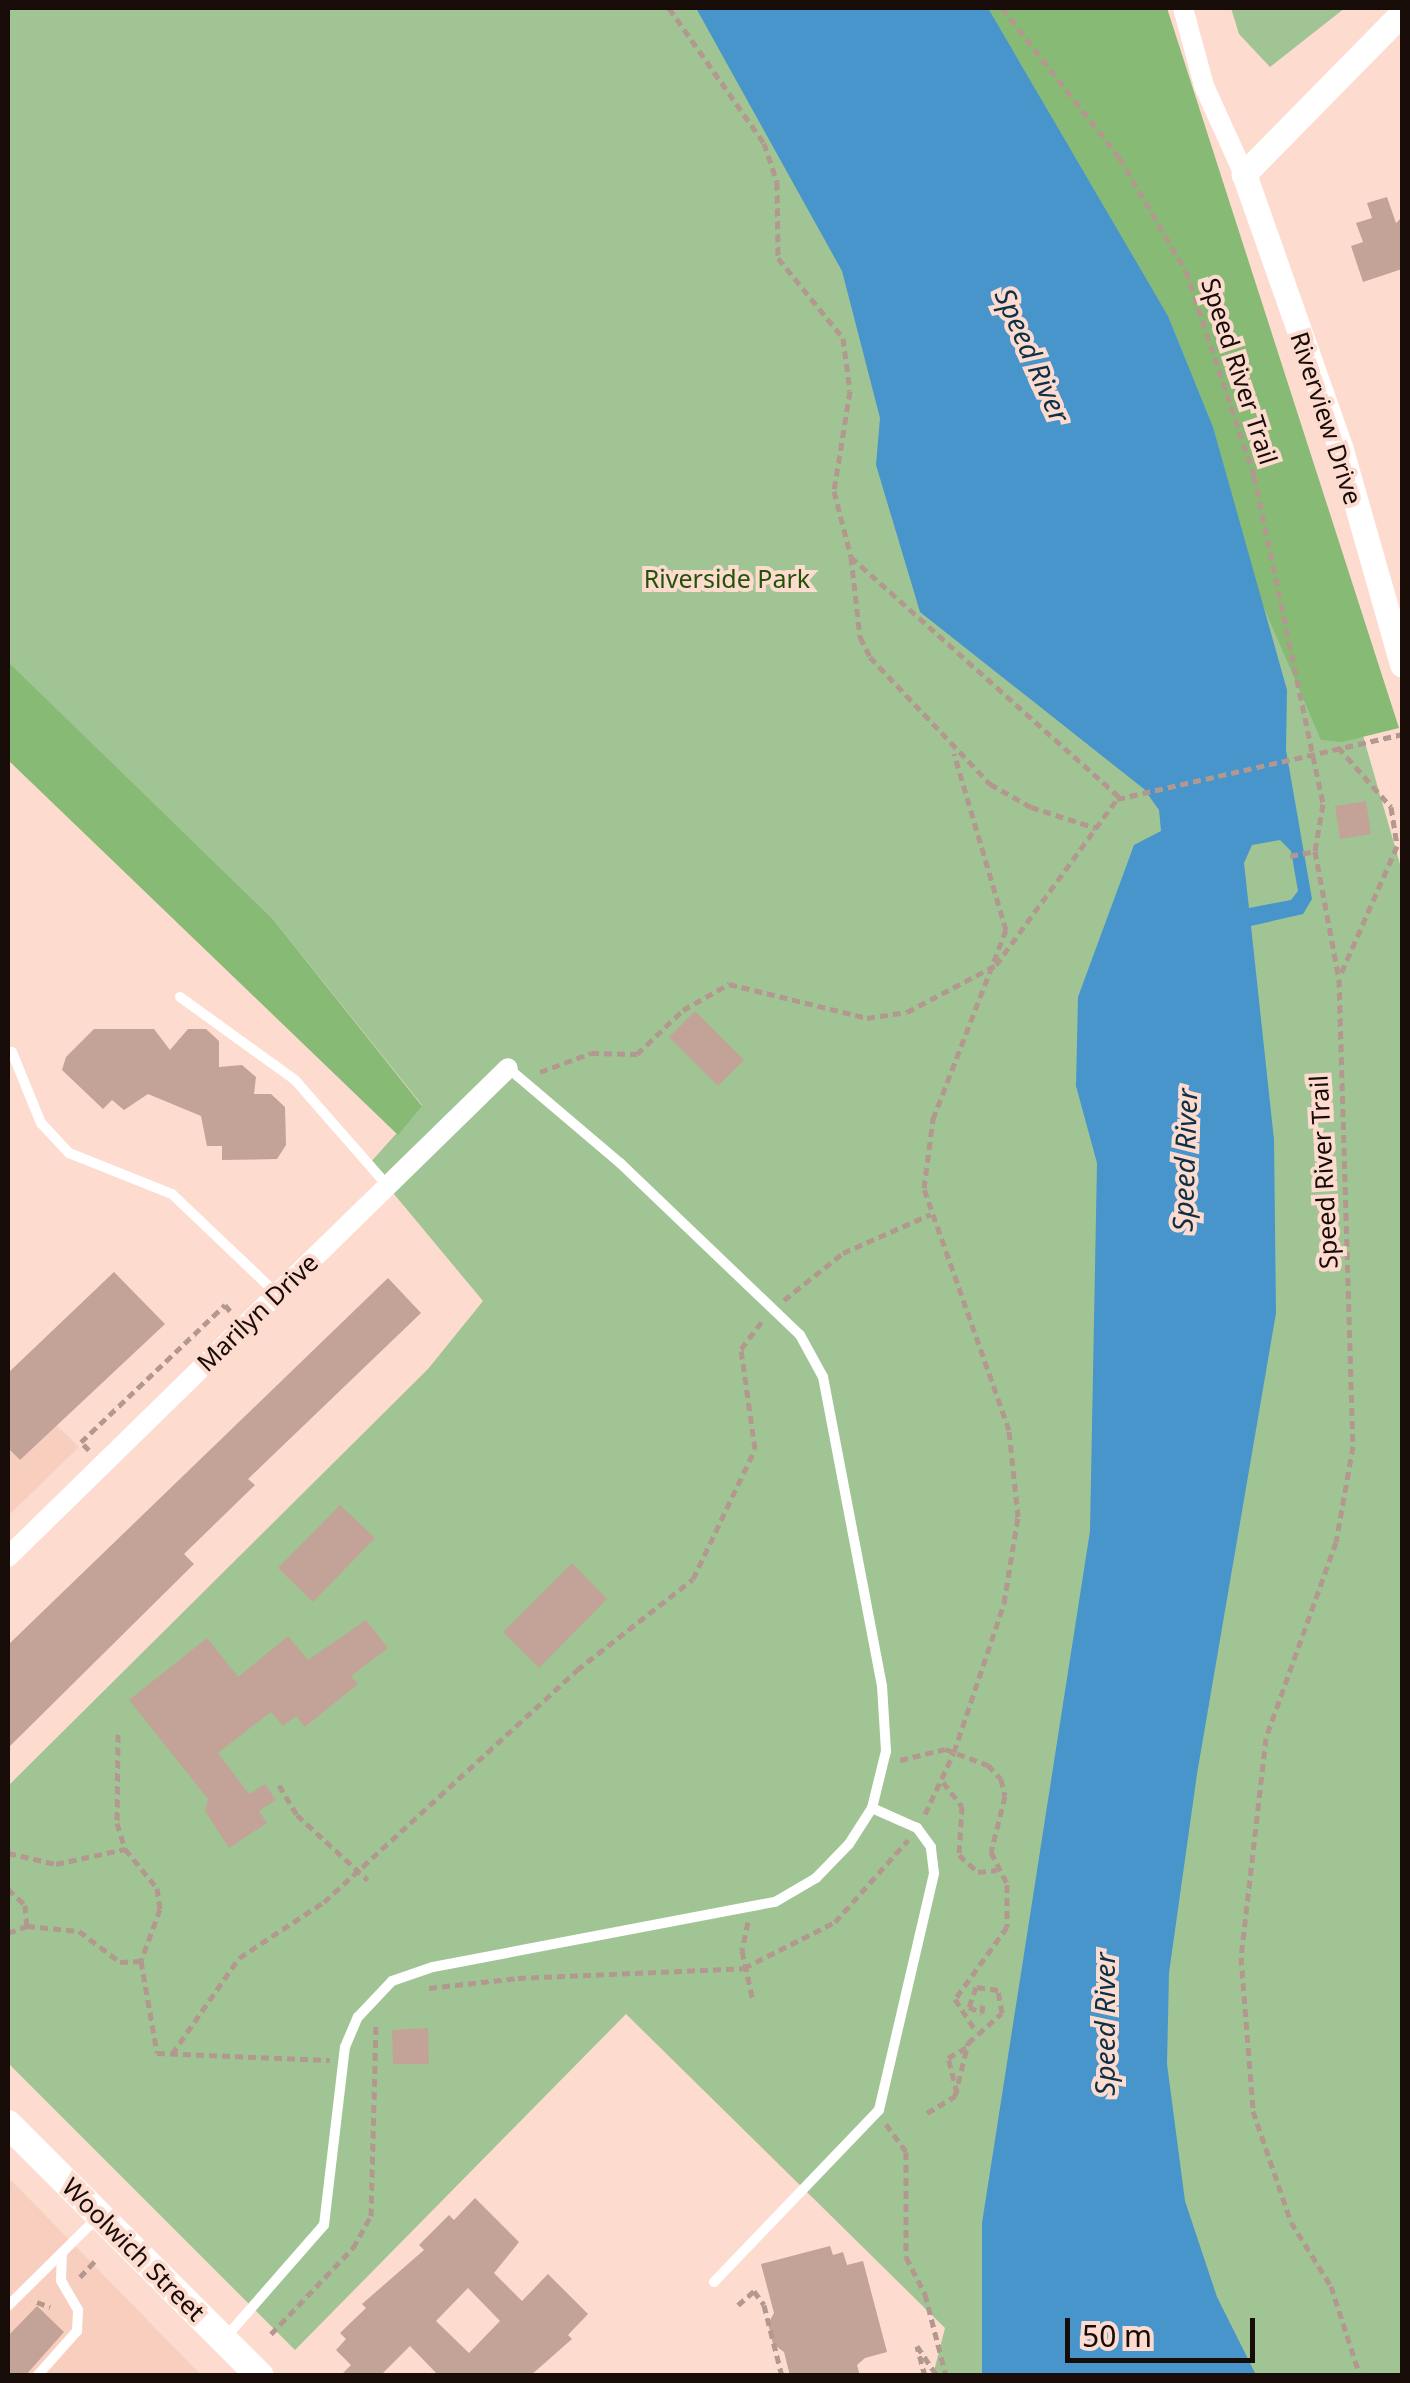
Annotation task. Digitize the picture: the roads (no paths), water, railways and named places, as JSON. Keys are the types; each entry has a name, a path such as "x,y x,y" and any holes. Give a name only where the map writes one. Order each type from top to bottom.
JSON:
{"main road":[{"name":"Woolwich Street","path":"8,2124 260,2376"}],"street":[{"path":"1182,8 1204,86 1244,174 1402,13"},
{"name":"Riverview Drive","path":"1244,174 1341,450 1402,664"},
{"name":"Marilyn Drive","path":"8,1557 508,1068"}],"lane":[{"path":"180,997 295,1080 388,1185"},
{"path":"10,1056 26,1079 41,1123 69,1153 172,1194 276,1293"},
{"path":"224,2339 324,2226 334,2186 342,2060 358,2018 401,1976 748,1910 816,1878 872,1808 883,1760 882,1686 823,1377 800,1335 620,1162 508,1068"},
{"path":"714,2282 879,2110 934,1873 932,1847 917,1828 872,1808"},
{"path":"8,2306 100,2215"},
{"path":"37,2376 77,2331 78,2310 61,2280 62,2254"}],"water":[{"name":"Speed River","path":"696,8 988,8 1168,316 1213,427 1287,690 1286,750 1312,899 1303,914 1251,926 1274,1140 1276,1313 1197,1774 1169,1973 1167,2064 1185,2201 1217,2297 1256,2375 982,2375 982,2223 1090,1531 1097,1163 1076,1086 1078,997 1134,845 1161,831 1159,810 1144,789 920,612 876,465 880,418 842,271","holes":["1280,840 1291,851 1298,891 1291,900 1249,908 1244,863 1252,845"]}],"park label":[{"name":"Riverside Park","path":"727,578"}]}
